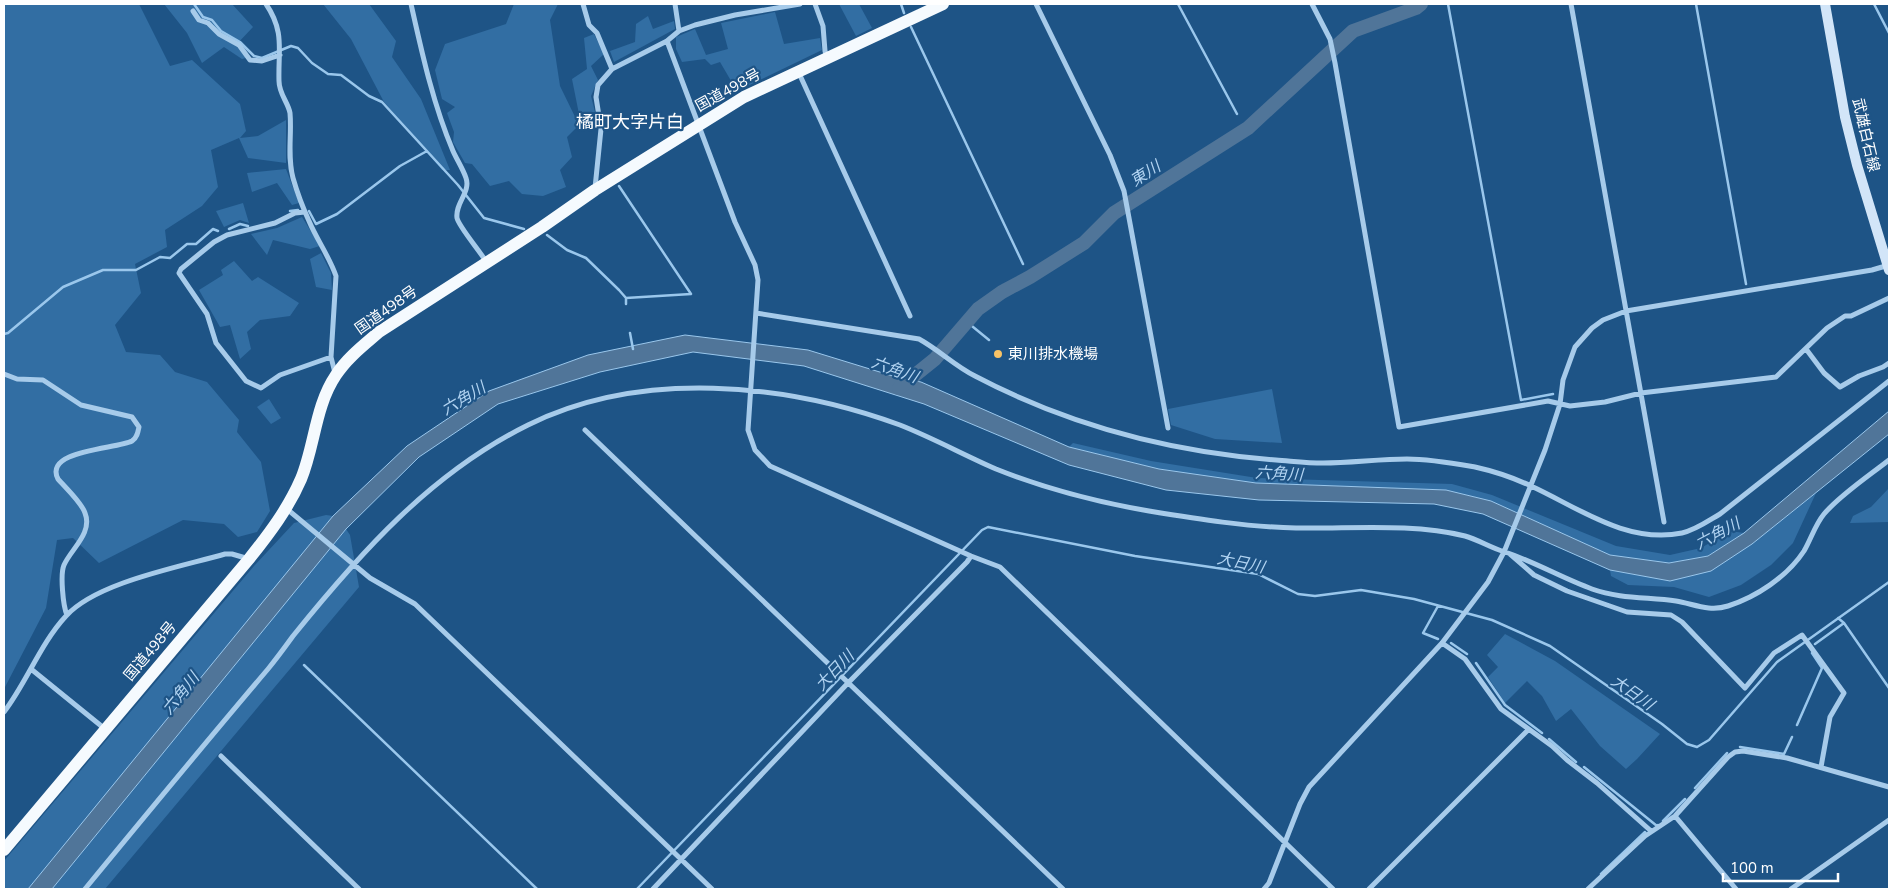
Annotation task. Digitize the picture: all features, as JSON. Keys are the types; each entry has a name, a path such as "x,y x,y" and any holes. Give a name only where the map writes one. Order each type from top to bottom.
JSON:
{"highway":[{"name":"国道498号","path":"4,850 249,559 287,509 301,478 319,412 336,375 356,352 379,332 595,190 744,97 943,4"}],"main road":[{"name":"武雄白石線","path":"1825,4 1845,117 1856,165 1889,267"}],"street":[{"path":"266,4 278,25 280,47 279,82 281,94 290,114 290,166 305,212 336,276 331,357 336,375"},
{"path":"411,4 431,89 453,151 468,184 460,201 457,216 486,263"},
{"path":"583,4 589,25 597,34 612,69"},
{"path":"675,4 679,31"},
{"path":"595,190 601,129 596,97 598,85 612,69 668,41 679,31 695,25 735,15 800,4"},
{"path":"815,4 823,26 827,58"},
{"path":"1036,4 1110,155 1125,196 1168,428"},
{"path":"1312,4 1330,39 1335,63 1399,427 1548,401 1570,406 1641,393 1776,377 1827,328 1845,316 1851,316 1889,298"},
{"path":"1572,4 1664,522"},
{"path":"193,11 199,20 208,23 219,34 239,44 250,60 262,61 280,55"},
{"path":"668,41 735,222 755,265 758,280 748,430 756,450 770,466 971,556 1000,567 1333,889"},
{"path":"798,71 910,316"},
{"path":"305,212 295,213 275,223 227,235 214,242 181,269 179,273 207,314 216,344 246,382 261,388 280,375 331,357"},
{"path":"1264,889 1269,883 1300,804 1309,787 1442,643 1488,582 1504,549 1545,450 1560,404 1562,380 1575,347 1592,328 1609,317 1626,311 1889,267"},
{"path":"756,315 919,339 931,345 955,364 976,376 1035,403 1142,439 1195,450 1321,463 1408,459 1446,462 1486,470 1628,531 1665,535 1699,527 1720,514 1889,381"},
{"path":"1806,349 1824,373 1840,388 1859,376 1889,363"},
{"path":"1883,367 1889,367"},
{"path":"4,374 17,379 43,380 81,405 132,417 138,427 137,436 133,440 68,458 58,463 56,467 58,479 83,508 86,521 80,541 64,566 63,604 67,615"},
{"path":"85,889 353,564 379,536 436,484 480,451 530,424 584,404 607,398 648,392 718,388 750,389 814,399 893,423 1022,479 1067,494 1167,514 1251,526 1387,528 1448,533 1478,540 1504,549 1534,575 1566,591 1628,612 1671,615 1682,622 1745,688 1774,653 1802,635 1844,693 1830,717 1821,767"},
{"path":"585,430 1063,889"},
{"path":"1510,554 1518,555 1568,579 1612,595 1637,599 1676,601 1708,609 1718,609 1742,600 1775,581 1804,550 1821,518 1831,507 1889,460"},
{"path":"287,509 370,578 415,604 712,889"},
{"path":"4,712 53,633 67,615 103,591 121,583 225,554 249,559"},
{"path":"653,889 680,858 971,556"},
{"path":"1442,643 1465,659 1501,710 1552,746 1567,760 1597,782 1651,831"},
{"path":"31,668 106,729"},
{"path":"1369,889 1528,730"},
{"path":"1588,889 1651,831 1659,828 1675,816 1728,757 1735,752 1743,751 1787,758 1889,787"},
{"path":"221,756 360,889"},
{"path":"1675,816 1736,889"},
{"path":"1791,889 1889,820"}],"shaded area":[{"path":"4,4 139,4 170,66 192,60 240,104 246,131 240,138 258,136 286,120 286,163 248,158 239,138 211,150 218,187 202,206 165,230 167,247 135,264 141,293 115,325 126,352 160,355 175,372 207,382 239,420 237,432 261,462 270,511 257,532 238,537 224,524 183,520 99,563 73,538 57,540 46,608 4,689"},
{"path":"164,4 232,4 253,27 236,45 246,58 242,59 224,47 202,63 187,33"},
{"path":"323,4 369,4 396,41 392,57 421,99 450,170 442,170 384,102 351,39"},
{"path":"514,4 558,4 550,20 560,86 579,125 567,137 572,157 560,170 566,187 543,196 522,194 509,181 490,186 472,164 465,163 453,142 454,132 447,113 455,107 442,99 435,70 445,44 506,24"},
{"path":"839,4 859,4 872,28 856,36"},
{"path":"775,12 784,44 820,38 822,50 737,91 720,62 711,65 705,59 682,62 676,49 676,37 695,29 706,55 728,49 721,23"},
{"path":"648,16 653,29 674,21 675,29 614,62 610,51 635,42 636,24"},
{"path":"594,34 604,54 591,66 598,80 591,96 595,112 579,114 572,79 587,69 584,38"},
{"path":"286,169 299,203 292,205 277,183 252,192 247,173"},
{"path":"243,203 249,223 240,220 224,227 216,211"},
{"path":"302,217 320,246 310,249 273,240 267,255 251,234 277,228"},
{"path":"321,253 331,273 332,290 316,287 310,259"},
{"path":"234,261 252,281 258,277 299,303 290,316 260,320 247,332 251,349 240,359 230,325 220,327 199,290 223,275 221,270"},
{"path":"685,335 808,350 896,377 921,382 1069,447 1159,469 1256,483 1446,490 1491,501 1610,555 1669,563 1708,556 1744,533 1889,411 1889,434 1752,544 1711,571 1670,581 1610,570 1483,514 1434,504 1259,500 1166,490 1069,465 924,404 804,366 693,352 600,372 498,404 419,457 346,529 52,889 28,889 333,516 407,446 489,391 588,355"},
{"path":"1272,389 1282,443 1215,439 1171,425 1168,409"},
{"path":"269,399 281,418 271,424 257,407"},
{"path":"1073,443 1151,461 1257,478 1452,484 1492,495 1616,546 1670,555 1701,548 1730,531 1744,533 1708,556 1669,563 1610,555 1491,501 1446,490 1256,483 1159,469 1069,447"},
{"path":"1889,488 1889,522 1850,523 1853,516 1871,507"},
{"path":"1816,493 1793,543 1771,565 1741,585 1709,597 1674,587 1628,585 1611,576 1610,570 1670,581 1752,544"},
{"path":"326,515 333,516 50,865 28,889 4,889 4,861 254,566 294,523"},
{"path":"346,529 350,535 359,587 105,889 52,889"},
{"path":"1505,634 1555,661 1660,734 1626,769 1600,746 1571,709 1556,721 1542,696 1527,681 1505,703 1488,677 1498,667 1487,655"}],"waterway":[{"path":"194,4 203,17 212,20 221,31 240,42 254,56 262,58 291,46 298,48 312,63 328,74 341,75 369,96 382,102 458,185 484,218 524,229"},
{"path":"901,4 904,13"},
{"path":"1178,4 1237,114"},
{"name":"東川","path":"899,388 935,359 978,309 1002,292 1084,243 1114,213 1248,128 1353,31 1416,8 1421,4"},
{"path":"1448,4 1521,400 1553,394"},
{"path":"1696,4 1746,284"},
{"path":"1874,4 1889,33"},
{"path":"911,27 1023,264"},
{"path":"309,211 316,224 337,214 400,166 427,151"},
{"path":"619,186 691,294 626,298"},
{"path":"290,211 298,210"},
{"path":"229,229 240,224 248,226"},
{"path":"4,334 8,333 63,287 103,270 136,270 160,257 170,258 187,244 196,244 213,229 218,231"},
{"path":"547,235 567,250 586,258 626,298 626,304"},
{"path":"967,322 989,340"},
{"path":"630,333 633,349"},
{"name":"大日川","path":"637,889 982,530 988,527 1135,556 1258,574 1298,594 1315,596 1361,590 1414,599 1492,620 1550,646 1662,724 1687,744 1697,747 1709,740 1777,662 1889,582"},
{"path":"1438,606 1423,633 1438,639"},
{"path":"1838,618 1844,623 1889,688"},
{"path":"1815,644 1844,623"},
{"path":"1451,643 1467,654"},
{"path":"1797,725 1822,668 1812,653"},
{"path":"1476,663 1505,705 1542,733"},
{"path":"304,665 537,889"},
{"path":"1740,747 1784,754 1792,737"},
{"path":"1549,739 1576,762"},
{"path":"1695,788 1727,753"},
{"path":"1584,767 1658,825"},
{"path":"1663,821 1685,799"},
{"path":"1601,874 1645,832"}],"place":[{"name":"東川排水機場","path":"998,354"}],"district":[{"name":"橘町大字片白","path":"630,122"}],"water label":[{"name":"六角川","path":"895,369"},
{"name":"六角川","path":"463,398"},
{"name":"六角川","path":"1279,473"},
{"name":"六角川","path":"1717,533"},
{"name":"六角川","path":"180,693"}]}
